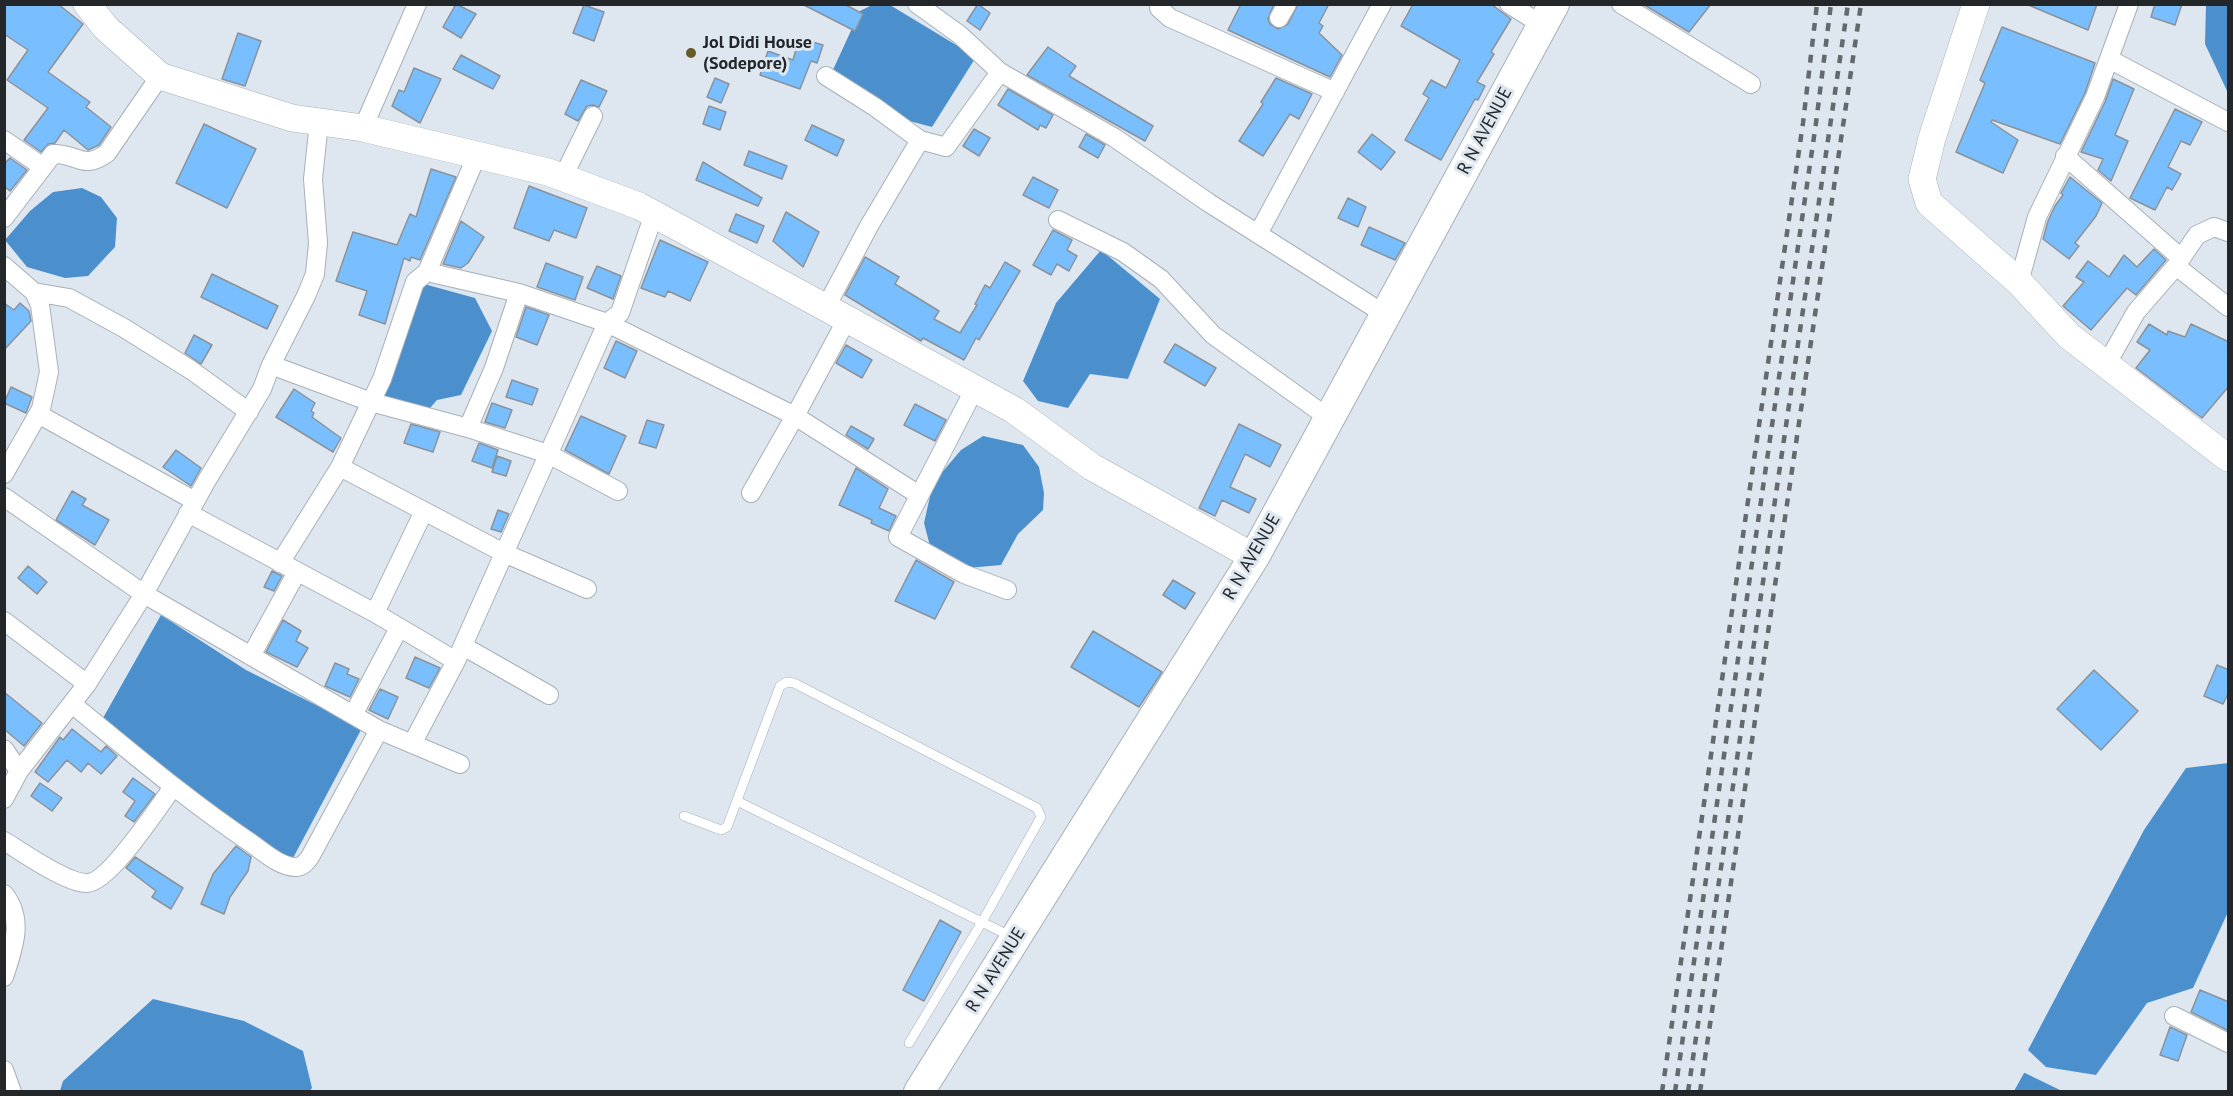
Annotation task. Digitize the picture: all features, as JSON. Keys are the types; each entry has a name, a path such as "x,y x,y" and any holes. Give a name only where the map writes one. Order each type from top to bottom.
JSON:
{"main road":[{"name":"R N AVENUE","path":"920,1092 1254,557 1548,15"}],"street":[{"path":"87,4 106,28 160,76 292,118 363,128 548,172 639,206 1014,410 1092,467 1254,557"},
{"path":"363,128 417,4"},
{"path":"917,4 960,35 1000,72 1115,138 1209,203 1386,315"},
{"path":"1159,4 1158,8 1170,18 1335,92"},
{"path":"1258,234 1382,4"},
{"path":"1509,4 1548,15"},
{"path":"1621,4 1751,84"},
{"path":"2019,282 2037,217 2096,97 2129,4"},
{"path":"1970,8 1922,179 1929,203 2019,282 2069,336 2229,458"},
{"path":"2109,59 2229,122"},
{"path":"826,76 875,107 920,140 946,147 1000,72"},
{"path":"4,218 53,154 61,153 86,162 96,161 107,153 160,76"},
{"path":"563,177 593,116"},
{"path":"4,799 19,771 87,684 144,594 192,507 262,389 271,365 306,296 315,274 318,243 314,179 319,122"},
{"path":"4,140 43,167"},
{"path":"751,493 795,416 869,226 920,140"},
{"path":"280,563 340,467 382,379 415,282 427,272 477,155"},
{"path":"2066,156 2229,307"},
{"path":"412,744 460,654 607,323 620,312 654,214"},
{"path":"1058,220 1123,252 1161,279 1213,335 1330,419"},
{"path":"2106,365 2136,312 2179,262 2197,235 2214,227 2229,232"},
{"path":"4,266 34,292 40,305 49,372 38,414 4,474"},
{"path":"427,272 519,293 607,323 795,416 919,495"},
{"path":"34,292 69,298 124,328 190,369 249,412"},
{"path":"468,428 494,368 519,293"},
{"path":"271,365 371,402 468,428 548,454 618,491"},
{"path":"975,388 898,537 963,574 1007,590"},
{"path":"38,414 280,563 399,628 549,695"},
{"path":"340,467 504,553 587,589"},
{"path":"4,497 144,594 379,730 460,764"},
{"path":"375,613 424,510"},
{"path":"251,656 297,572"},
{"path":"4,621 87,684"},
{"path":"353,715 399,628"},
{"path":"72,704 209,815 272,858 295,867 303,865 310,857 379,730"},
{"path":"4,749 19,771"},
{"path":"4,841 69,879 87,883 98,881 123,855 173,787"},
{"path":"4,894 14,908 17,929 4,977"},
{"path":"2174,1016 2229,1043"},
{"path":"4,1070 12,1092"}],"lane":[{"path":"684,816 721,830 727,827 780,686 787,682 794,682 1037,808 1041,818 909,1043"},
{"path":"737,801 1015,939"}],"water":[{"path":"2206,4 2228,5 2228,93 2205,44"},
{"path":"872,5 890,5 976,57 932,127 868,110 832,72 860,11"},
{"path":"82,188 101,197 117,218 115,247 88,276 65,278 27,267 5,240 30,211 53,192"},
{"path":"1101,250 1160,299 1128,379 1090,374 1068,408 1038,401 1023,381 1056,303"},
{"path":"424,284 475,298 492,331 461,395 437,400 423,416 375,401"},
{"path":"983,436 1023,445 1039,467 1044,493 1043,510 1018,534 1001,565 968,568 931,550 924,523 933,483 961,450"},
{"path":"161,615 246,670 362,728 292,860 194,795 103,718"},
{"path":"2228,763 2228,912 2193,988 2147,1003 2096,1075 2046,1067 2028,1050 2144,830 2186,768"},
{"path":"153,999 244,1021 303,1051 312,1088 309,1092 60,1091 63,1081"},
{"path":"2025,1073 2062,1091 2014,1091"}],"building":[{"path":"4,4 58,4 83,24 48,72 90,102 86,107 111,127 99,145 88,150 64,130 55,143 48,144 41,152 24,140 48,108 7,80 28,50 4,34"},
{"path":"456,4 476,14 461,38 443,27"},
{"path":"802,4 844,4 863,14 855,31"},
{"path":"978,4 990,13 980,30 967,21"},
{"path":"1241,4 1274,4 1268,19 1270,24 1278,29 1288,24 1298,4 1329,4 1319,23 1323,26 1319,33 1342,55 1330,77 1228,30"},
{"path":"1413,4 1491,4 1511,19 1491,52 1494,54 1477,82 1485,86 1478,100 1475,99 1441,160 1405,140 1429,98 1423,94 1431,80 1446,88 1460,60 1401,26"},
{"path":"1643,4 1711,4 1689,32"},
{"path":"2026,4 2097,4 2088,30"},
{"path":"2155,4 2182,4 2175,25 2151,17"},
{"path":"584,5 604,12 594,41 573,33"},
{"path":"2002,27 2095,63 2085,93 2060,144 1992,120 1991,122 2018,140 2003,173 1956,152 1985,83 1980,80"},
{"path":"238,33 261,41 245,86 222,79"},
{"path":"799,38 823,45 817,63 811,61 800,89 760,75 768,51 793,60"},
{"path":"1048,47 1076,66 1069,76 1153,126 1145,141 1027,75"},
{"path":"461,55 500,76 493,89 453,69"},
{"path":"414,68 441,79 420,123 392,106 399,90 404,92"},
{"path":"715,78 729,84 721,103 707,97"},
{"path":"1276,78 1312,94 1299,119 1290,114 1263,156 1239,141 1263,104 1261,102"},
{"path":"2113,79 2134,89 2115,135 2128,141 2111,181 2098,170 2103,159 2081,152 2105,102"},
{"path":"581,80 607,91 599,107 587,106 578,121 565,114"},
{"path":"1008,89 1053,115 1046,128 1040,125 1038,130 998,105"},
{"path":"709,106 726,112 720,130 703,124"},
{"path":"2175,109 2202,122 2190,145 2181,141 2168,167 2181,174 2172,190 2167,187 2155,210 2130,198"},
{"path":"204,124 256,149 227,208 176,183"},
{"path":"812,125 844,140 837,156 805,140"},
{"path":"974,129 990,138 979,156 963,146"},
{"path":"1086,134 1105,145 1098,158 1079,147"},
{"path":"1372,134 1395,152 1381,170 1358,152"},
{"path":"749,151 787,166 782,179 744,165"},
{"path":"10,158 27,170 10,191 4,186 4,164"},
{"path":"703,162 762,198 758,206 696,180"},
{"path":"431,169 456,177 420,260 411,257 410,261 404,258 385,324 359,315 367,291 336,281 353,232 397,245 410,214 416,217"},
{"path":"1033,177 1058,190 1049,208 1023,195"},
{"path":"2070,177 2102,203 2096,216 2075,243 2079,246 2069,259 2043,239 2048,221"},
{"path":"529,186 587,208 576,238 554,230 549,241 514,228"},
{"path":"1348,198 1366,207 1358,227 1338,218"},
{"path":"786,212 819,232 803,267 773,241"},
{"path":"736,214 764,226 757,243 729,231"},
{"path":"461,221 484,237 468,263 461,268 443,264"},
{"path":"1369,227 1405,243 1395,260 1361,245"},
{"path":"1053,230 1072,240 1067,250 1077,256 1069,271 1057,264 1051,275 1033,265"},
{"path":"660,240 708,262 690,301 668,291 665,297 641,288"},
{"path":"2154,249 2166,260 2136,295 2127,288 2091,330 2063,306 2084,282 2076,277 2088,261 2109,277 2124,255 2137,267"},
{"path":"865,257 899,277 895,284 939,311 934,319 960,333 977,305 975,304 985,285 990,288 1005,262 1020,271 979,340 976,338 964,360 923,338 921,341 845,295"},
{"path":"546,263 583,277 575,300 537,287"},
{"path":"597,266 621,276 613,299 587,288"},
{"path":"212,274 278,306 267,329 201,297"},
{"path":"4,303 14,310 20,303 29,311 31,321 4,350"},
{"path":"526,307 549,315 537,345 516,337"},
{"path":"2149,324 2167,335 2168,331 2185,337 2191,324 2229,342 2229,386 2202,418 2136,368 2150,350 2137,342"},
{"path":"194,335 212,345 201,364 185,353"},
{"path":"616,341 637,351 625,378 604,368"},
{"path":"1175,344 1216,368 1205,386 1164,362"},
{"path":"846,345 872,360 862,378 836,363"},
{"path":"512,380 538,389 532,405 506,397"},
{"path":"11,387 32,397 26,413 4,403"},
{"path":"294,389 315,403 311,411 314,413 312,417 341,438 333,452 276,417"},
{"path":"492,403 512,410 505,428 485,422"},
{"path":"915,404 946,420 935,441 904,425"},
{"path":"581,416 626,436 609,474 565,450"},
{"path":"647,420 664,425 656,448 639,443"},
{"path":"411,424 440,432 433,452 404,443"},
{"path":"1239,424 1281,445 1270,467 1245,454 1230,487 1256,499 1249,513 1222,500 1215,516 1199,508"},
{"path":"851,426 874,439 868,449 846,435"},
{"path":"479,443 498,450 492,468 472,461"},
{"path":"176,450 201,468 191,486 163,467"},
{"path":"497,456 511,461 506,476 492,472"},
{"path":"856,468 888,489 879,508 896,516 889,531 871,523 872,520 839,505"},
{"path":"72,491 86,499 82,505 109,520 95,545 56,520"},
{"path":"498,510 509,514 501,532 491,529"},
{"path":"916,560 954,582 935,619 895,601"},
{"path":"28,566 47,582 37,594 18,578"},
{"path":"272,571 282,576 274,591 264,587"},
{"path":"1173,580 1195,593 1185,609 1163,595"},
{"path":"283,620 301,631 296,641 308,648 297,667 266,652"},
{"path":"1093,631 1162,672 1139,707 1071,667"},
{"path":"415,657 440,668 429,688 406,678"},
{"path":"335,663 349,669 347,674 359,679 350,697 325,686"},
{"path":"2217,665 2229,670 2229,692 2223,704 2204,696"},
{"path":"2094,670 2138,711 2101,750 2057,709"},
{"path":"380,689 398,697 388,719 369,710"},
{"path":"4,692 42,723 24,746 4,729"},
{"path":"72,729 101,752 106,746 117,756 101,774 88,763 81,772 67,760 48,782 35,772 60,737 63,740"},
{"path":"133,778 155,794 134,822 125,816 135,801 123,792"},
{"path":"40,783 62,798 52,811 31,796"},
{"path":"236,846 251,857 248,871 230,897 224,914 201,904 213,874"},
{"path":"135,857 183,888 171,909 152,897 156,891 126,868"},
{"path":"940,920 961,932 924,1001 903,990"},
{"path":"2200,990 2229,1002 2229,1031 2191,1012"},
{"path":"2170,1027 2187,1035 2178,1061 2160,1055"}],"railway":[{"path":"1662,1092 1803,123 1817,4"},
{"path":"1675,1092 1816,123 1831,4"},
{"path":"1688,1092 1848,4"},
{"path":"1700,1092 1861,4"}],"place":[{"name":"Jol Didi House (Sodepore)","path":"691,53"}]}
